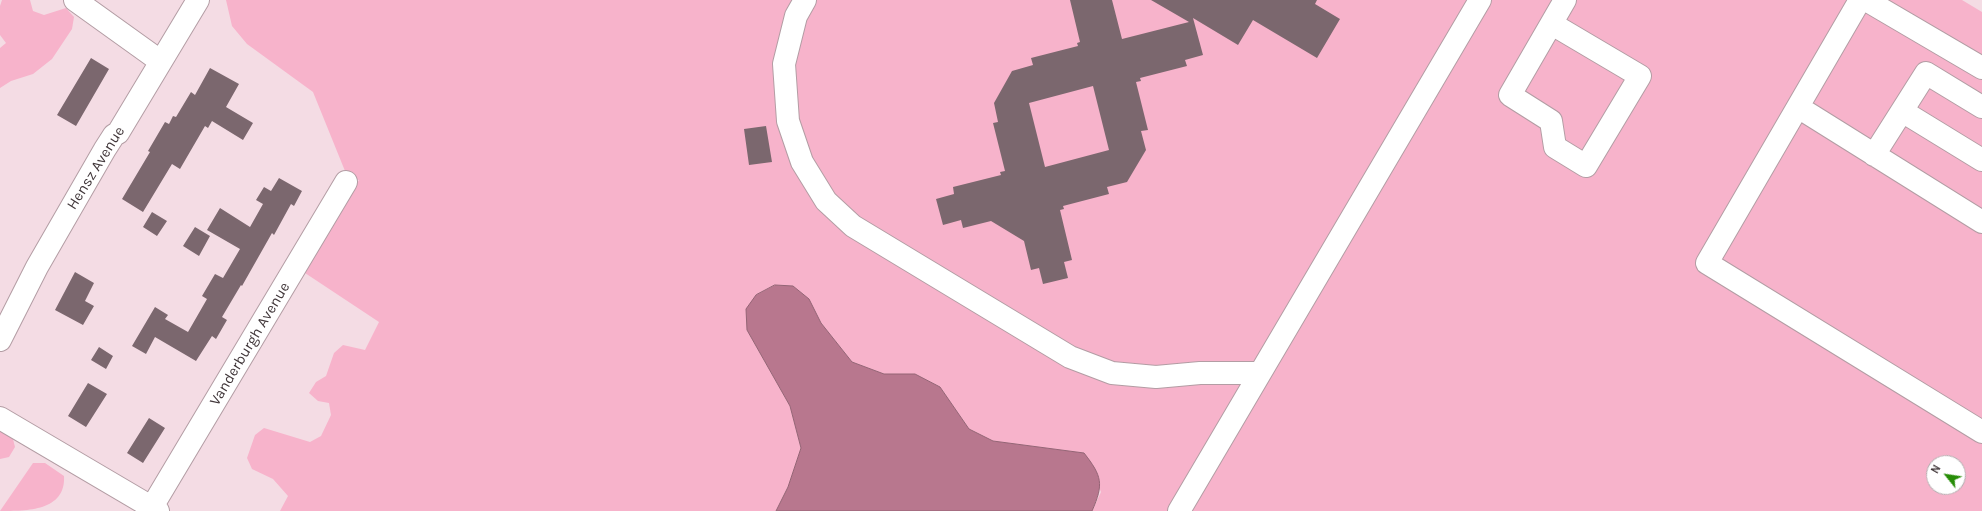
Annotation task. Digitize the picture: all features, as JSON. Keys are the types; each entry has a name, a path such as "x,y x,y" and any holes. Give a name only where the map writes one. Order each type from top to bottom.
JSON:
{"street":[{"path":"75,0 160,61"},
{"name":"Hensz Avenue","path":"0,340 41,261 105,149 114,135 118,133 198,0"},
{"path":"805,0 796,16 784,64 788,121 802,162 826,201 853,226 1077,360 1112,373 1156,377 1200,373 1259,373"},
{"path":"1179,511 1480,0"},
{"path":"1552,24 1640,76 1586,166 1555,147 1551,121 1510,95 1565,0"},
{"path":"1860,0 1707,263 1982,432"},
{"path":"1866,0 1982,68"},
{"path":"1874,155 1926,73 1982,107"},
{"path":"1798,107 1982,222"},
{"path":"1902,111 1982,160"},
{"name":"Vanderburgh Avenue","path":"155,509 346,182"},
{"path":"0,418 155,509"}],"shaded area":[{"path":"2,0 30,0 33,11 44,15 66,8 74,17 72,29 52,59 33,74 11,81 0,88 0,48 6,43 0,35 0,6"},
{"path":"226,0 1962,0 1982,12 1982,511 1092,511 1101,492 1084,453 993,441 969,429 940,387 915,374 884,374 852,362 821,323 808,299 793,286 775,285 756,295 747,330 790,406 801,448 788,487 776,511 280,511 288,496 273,479 252,469 247,458 255,435 264,428 310,442 321,436 331,415 329,403 318,401 309,393 316,382 326,376 334,353 343,345 365,350 379,322 305,273 359,180 354,179 345,171 313,92 247,44 232,26"},
{"path":"775,285 793,286 809,299 821,323 852,362 884,374 915,374 940,387 969,429 993,441 1084,453 1095,468 1099,480 1098,494 1092,511 776,511 788,487 801,448 790,406 747,330 746,309 756,295"},
{"path":"0,431 12,435 15,447 9,457 0,459"},
{"path":"33,463 45,463 64,476 63,488 59,496 43,507 0,511"}],"building":[{"path":"1070,0 1112,0 1122,39 1189,22 1151,0 1317,0 1315,4 1340,19 1317,58 1253,20 1238,45 1193,18 1203,55 1185,60 1187,66 1140,78 1141,81 1136,82 1148,130 1141,131 1146,150 1127,182 1107,187 1109,194 1063,206 1064,209 1060,210 1072,260 1064,262 1068,278 1043,284 1039,268 1031,270 1024,241 991,221 963,228 961,220 943,225 936,199 954,194 953,187 1001,175 1000,172 1005,171 993,123 998,122 994,103 1012,71 1033,65 1031,58 1078,46 1077,43 1080,42","holes":["1093,86 1109,150 1045,167 1029,103"]},
{"path":"91,58 109,69 76,126 57,115"},
{"path":"210,68 239,84 226,107 253,123 243,140 212,121 208,128 205,126 180,169 172,164 143,212 122,199 150,152 148,151 165,122 169,124 173,116 176,117 191,92 195,95"},
{"path":"766,126 772,162 749,165 744,129"},
{"path":"279,178 302,191 294,206 291,204 274,235 272,233 242,286 241,285 222,317 227,320 216,339 212,336 196,361 155,337 146,354 132,346 155,307 168,315 165,319 188,332 207,299 202,296 215,274 223,278 240,249 207,230 220,208 250,227 263,204 256,200 264,187 271,191"},
{"path":"152,212 167,221 157,236 143,227"},
{"path":"195,227 210,236 199,256 183,246"},
{"path":"75,272 94,283 85,301 94,306 83,325 55,310"},
{"path":"99,347 113,356 106,369 91,360"},
{"path":"88,383 107,394 86,427 68,416"},
{"path":"149,418 165,428 143,463 127,453"}]}
